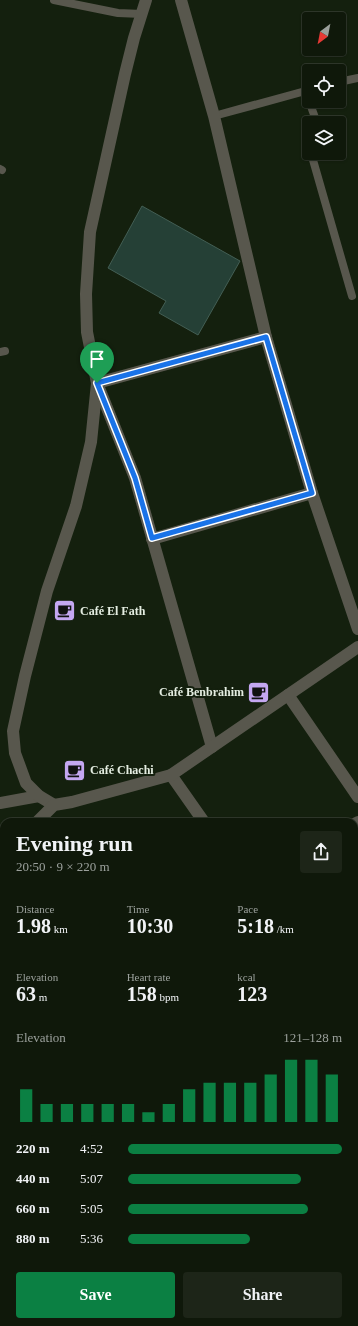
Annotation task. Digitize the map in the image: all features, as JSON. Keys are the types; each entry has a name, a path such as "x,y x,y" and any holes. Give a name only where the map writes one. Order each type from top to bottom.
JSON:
{"street":[{"path":"146,0 134,38 116,111 90,232 86,294 87,332 97,383 135,478 212,747"},
{"path":"181,0 214,116 266,337 312,493 358,629"},
{"path":"97,383 266,337"},
{"path":"54,805 39,796 26,783 15,753 13,731 25,676 47,591 76,506 91,442 97,383"},
{"path":"152,538 312,493"},
{"path":"41,818 54,805 72,802 171,775 358,647"},
{"path":"288,695 358,797"},
{"path":"171,775 201,818"},
{"path":"0,803 39,796"}],"lane":[{"path":"54,0 118,13 142,14"},
{"path":"346,81 358,78"},
{"path":"214,116 302,91"},
{"path":"313,160 352,296"}],"building":[{"path":"142,206 240,261 198,335 159,313 166,301 108,268"}],"place":[{"name":"Café El Fath","path":"65,611"},
{"name":"Café Benbrahim","path":"259,692"},
{"name":"Café Chachi","path":"75,770"}],"route":[{"path":"266,337 312,493 152,538 135,478 97,383 266,337"}]}
